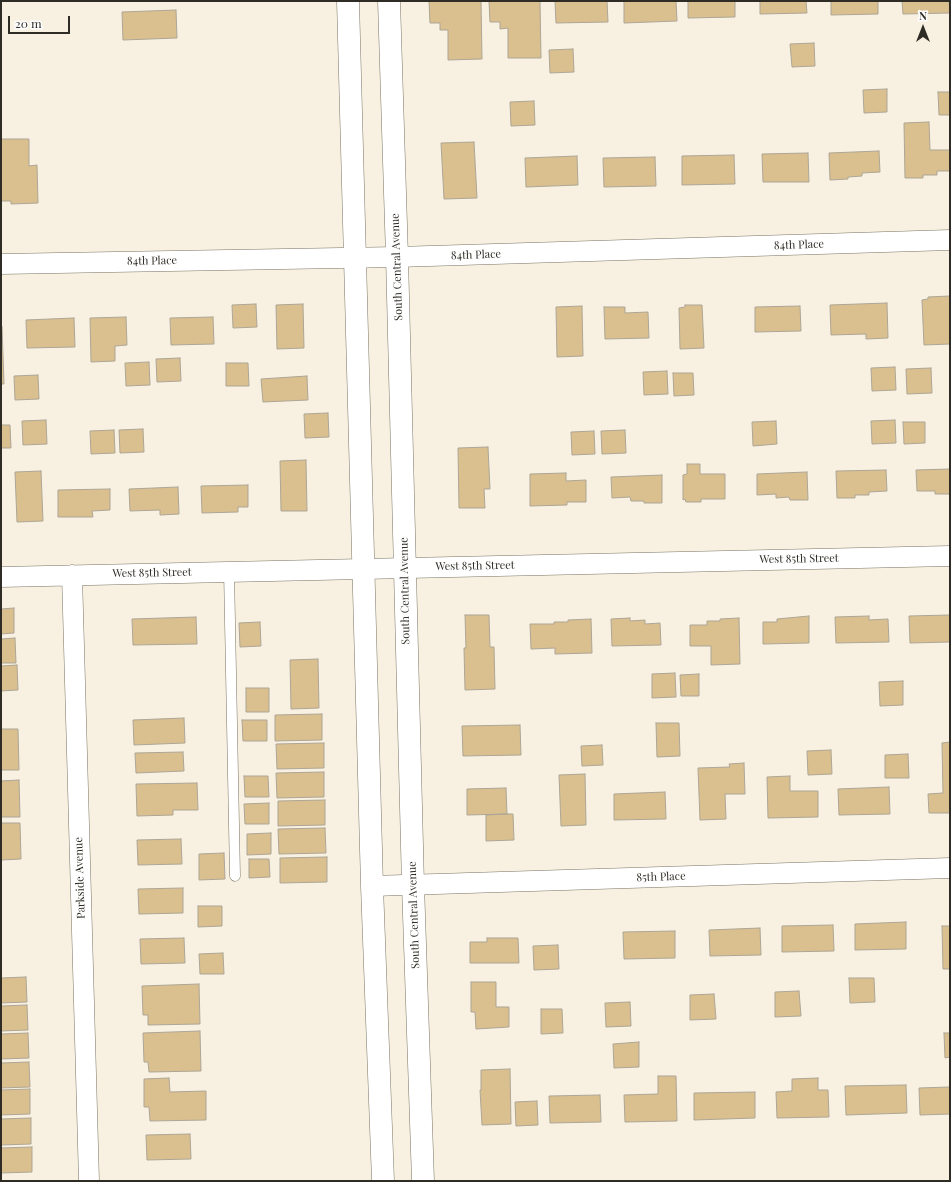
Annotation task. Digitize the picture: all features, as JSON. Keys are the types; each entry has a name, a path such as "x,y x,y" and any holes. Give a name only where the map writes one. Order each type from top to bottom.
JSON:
{"street":[{"path":"348,1 372,886 382,1181"},
{"name":"South Central Avenue","path":"389,1 413,885 423,1181"},
{"name":"84th Place","path":"1,264 397,257 950,240"},
{"name":"West 85th Street","path":"1,577 950,556"},
{"name":"Parkside Avenue","path":"72,575 89,1181"},
{"name":"85th Place","path":"372,886 950,868"}],"lane":[{"path":"229,571 235,876"}],"building":[{"path":"429,1 481,1 482,59 448,60 448,30 440,30 440,23 430,23"},
{"path":"489,1 540,1 541,58 508,58 508,28 500,29 500,22 490,22"},
{"path":"555,1 607,1 608,22 556,23"},
{"path":"624,1 676,1 677,21 624,23"},
{"path":"688,1 735,1 735,17 688,18"},
{"path":"760,1 806,1 807,13 760,14"},
{"path":"831,1 878,1 878,14 831,15"},
{"path":"902,1 949,1 950,13 903,14"},
{"path":"176,10 177,38 123,40 122,12"},
{"path":"814,43 815,66 792,67 790,44"},
{"path":"573,49 574,72 550,73 549,50"},
{"path":"887,89 887,112 864,113 863,90"},
{"path":"938,92 950,92 950,115 939,115"},
{"path":"534,101 535,125 511,126 510,102"},
{"path":"929,122 930,150 950,150 950,171 937,171 937,175 923,175 923,178 905,178 904,123"},
{"path":"1,139 29,139 29,166 37,165 38,203 11,204 11,201 1,201"},
{"path":"474,142 477,198 444,199 441,143"},
{"path":"879,151 880,172 862,173 862,176 848,177 848,179 830,180 829,153"},
{"path":"808,153 809,182 763,182 762,154"},
{"path":"734,155 735,184 682,185 682,156"},
{"path":"577,156 578,185 526,187 525,158"},
{"path":"655,157 656,186 604,187 603,158"},
{"path":"950,296 950,344 924,345 922,300 928,299 928,297"},
{"path":"887,303 888,338 866,339 866,334 831,335 830,305"},
{"path":"256,304 257,327 233,328 232,305"},
{"path":"303,304 304,348 277,349 276,305"},
{"path":"685,305 702,305 704,348 680,349 679,308 685,307"},
{"path":"582,306 583,356 557,357 556,307"},
{"path":"800,306 801,331 755,332 755,307"},
{"path":"604,307 625,307 625,313 648,312 649,338 605,339"},
{"path":"126,317 127,345 115,346 115,361 91,362 90,318"},
{"path":"213,317 214,344 171,345 170,318"},
{"path":"74,318 75,347 27,348 26,320"},
{"path":"2,326 4,384 1,384"},
{"path":"180,358 181,381 157,382 156,359"},
{"path":"149,362 150,385 126,386 125,363"},
{"path":"226,363 248,363 249,386 226,386"},
{"path":"895,367 896,390 872,391 871,368"},
{"path":"931,368 932,393 907,394 906,369"},
{"path":"667,371 668,394 644,395 643,372"},
{"path":"673,373 693,373 694,395 674,396"},
{"path":"38,375 39,399 15,400 14,376"},
{"path":"307,376 308,400 263,402 261,379"},
{"path":"328,413 329,437 305,438 304,414"},
{"path":"46,420 47,444 23,445 22,421"},
{"path":"895,420 896,443 872,444 871,421"},
{"path":"776,421 777,444 753,446 752,422"},
{"path":"903,422 925,422 925,443 904,444"},
{"path":"1,425 10,425 11,448 1,448"},
{"path":"143,429 144,452 120,453 119,430"},
{"path":"114,430 115,453 91,454 90,431"},
{"path":"625,430 626,453 602,454 601,431"},
{"path":"594,431 595,454 572,455 571,432"},
{"path":"488,447 490,489 484,489 485,508 459,508 458,448"},
{"path":"306,460 307,511 281,511 280,461"},
{"path":"687,464 700,464 700,474 725,474 725,499 701,499 701,502 686,502 685,499 683,500 683,475 687,474"},
{"path":"950,469 950,496 949,494 935,494 935,491 917,491 916,470"},
{"path":"886,470 887,491 869,492 869,495 855,495 855,498 837,498 836,471"},
{"path":"41,471 43,521 17,522 15,472"},
{"path":"807,472 808,500 790,500 789,497 776,498 776,494 757,495 757,474"},
{"path":"566,473 566,481 586,480 586,502 567,502 567,505 530,506 530,474"},
{"path":"662,475 662,503 631,501 630,497 612,498 611,477"},
{"path":"248,485 248,507 238,507 238,512 202,513 201,486"},
{"path":"178,487 179,514 160,515 160,510 130,511 129,489"},
{"path":"110,489 110,510 92,511 93,517 58,517 58,490"},
{"path":"14,608 14,633 1,634 1,609"},
{"path":"465,615 489,615 490,647 494,647 495,689 465,690"},
{"path":"950,615 950,642 910,643 909,616"},
{"path":"809,616 809,643 763,644 763,622 777,622 777,619"},
{"path":"869,616 869,620 888,619 889,642 836,643 835,617"},
{"path":"196,617 197,644 133,645 132,619"},
{"path":"630,618 630,621 645,620 645,624 660,623 661,645 612,646 611,619"},
{"path":"739,618 740,664 711,665 711,646 690,646 690,625 707,625 707,621 720,621 720,619"},
{"path":"591,619 592,653 555,654 555,648 531,649 530,624 554,624 554,622 568,622 568,620"},
{"path":"260,622 261,646 240,647 239,623"},
{"path":"15,638 16,663 1,663 1,639"},
{"path":"318,659 319,708 291,709 290,660"},
{"path":"17,665 18,690 1,691 1,666"},
{"path":"675,673 676,697 652,698 652,674"},
{"path":"699,674 699,696 681,696 680,675"},
{"path":"903,681 903,705 880,706 879,682"},
{"path":"246,688 269,688 269,712 246,712"},
{"path":"322,714 322,740 275,741 275,715"},
{"path":"184,718 185,743 134,745 133,720"},
{"path":"242,720 267,720 267,741 243,741"},
{"path":"656,723 679,723 680,756 657,757"},
{"path":"520,725 521,755 463,756 462,726"},
{"path":"1,729 18,729 19,770 1,770"},
{"path":"950,742 950,813 929,813 928,794 943,793 942,743"},
{"path":"324,743 324,768 277,769 276,744"},
{"path":"602,745 603,765 582,766 581,746"},
{"path":"831,750 832,774 808,775 807,751"},
{"path":"183,752 184,771 136,773 135,753"},
{"path":"908,754 909,778 885,778 885,755"},
{"path":"744,763 745,794 725,794 726,819 700,820 698,768 730,767 729,764"},
{"path":"324,772 324,797 277,798 276,773"},
{"path":"585,774 586,825 561,826 559,775"},
{"path":"244,776 268,776 269,797 245,797"},
{"path":"790,776 790,791 818,791 818,817 768,818 767,777"},
{"path":"19,780 20,817 1,817 1,781"},
{"path":"197,783 198,810 173,810 173,815 137,816 136,784"},
{"path":"889,787 890,814 839,815 838,789"},
{"path":"506,788 507,814 467,815 467,789"},
{"path":"665,792 666,819 614,820 614,794"},
{"path":"325,800 325,825 278,826 278,801"},
{"path":"269,803 269,824 245,824 244,804"},
{"path":"513,814 514,840 486,841 486,815"},
{"path":"1,823 20,823 21,859 1,860"},
{"path":"325,828 326,853 279,854 278,829"},
{"path":"271,833 271,854 247,855 247,834"},
{"path":"181,839 182,864 138,865 137,840"},
{"path":"224,853 225,879 199,880 199,854"},
{"path":"327,857 327,882 280,883 280,858"},
{"path":"249,859 269,859 270,877 249,878"},
{"path":"183,888 183,913 139,914 138,889"},
{"path":"198,906 222,906 222,926 198,927"},
{"path":"906,922 906,949 855,950 855,924"},
{"path":"833,925 834,951 782,952 782,926"},
{"path":"942,926 950,926 950,969 943,969"},
{"path":"760,928 761,955 710,956 709,930"},
{"path":"675,931 675,958 624,959 623,932"},
{"path":"184,938 185,963 141,964 140,939"},
{"path":"487,938 518,938 519,963 470,963 470,942 487,942"},
{"path":"558,945 559,969 534,970 533,946"},
{"path":"223,953 224,974 200,974 199,954"},
{"path":"26,977 27,1002 1,1003 1,978"},
{"path":"849,978 874,978 875,1002 850,1003"},
{"path":"471,982 496,982 496,1007 509,1007 509,1027 476,1029 475,1012 471,1012"},
{"path":"199,984 200,1024 148,1025 148,1015 143,1015 142,986"},
{"path":"799,991 801,1016 775,1017 775,992"},
{"path":"714,994 716,1019 690,1020 690,995"},
{"path":"630,1002 631,1026 606,1027 605,1003"},
{"path":"27,1005 28,1030 1,1031 1,1006"},
{"path":"541,1009 562,1009 563,1033 541,1034"},
{"path":"200,1031 201,1071 149,1072 148,1062 144,1062 143,1033"},
{"path":"28,1033 29,1058 1,1059 1,1034"},
{"path":"944,1033 950,1033 950,1057 945,1058"},
{"path":"639,1042 639,1067 614,1068 613,1044"},
{"path":"29,1062 30,1087 1,1088 1,1063"},
{"path":"510,1069 511,1124 482,1125 480,1090 481,1070"},
{"path":"658,1076 676,1076 677,1121 625,1122 624,1095 658,1094"},
{"path":"169,1078 170,1092 206,1091 206,1120 150,1121 149,1107 144,1107 144,1079"},
{"path":"818,1078 818,1090 828,1090 829,1117 777,1118 776,1092 792,1091 792,1079"},
{"path":"906,1085 907,1113 846,1115 845,1086"},
{"path":"950,1087 950,1114 920,1115 919,1088"},
{"path":"30,1089 30,1114 1,1115 1,1090"},
{"path":"755,1092 755,1118 694,1120 694,1093"},
{"path":"600,1095 601,1122 550,1123 549,1096"},
{"path":"537,1101 538,1125 516,1126 515,1102"},
{"path":"31,1118 31,1144 1,1145 1,1119"},
{"path":"190,1134 191,1159 147,1160 146,1135"},
{"path":"32,1147 32,1172 1,1173 1,1148"}]}
